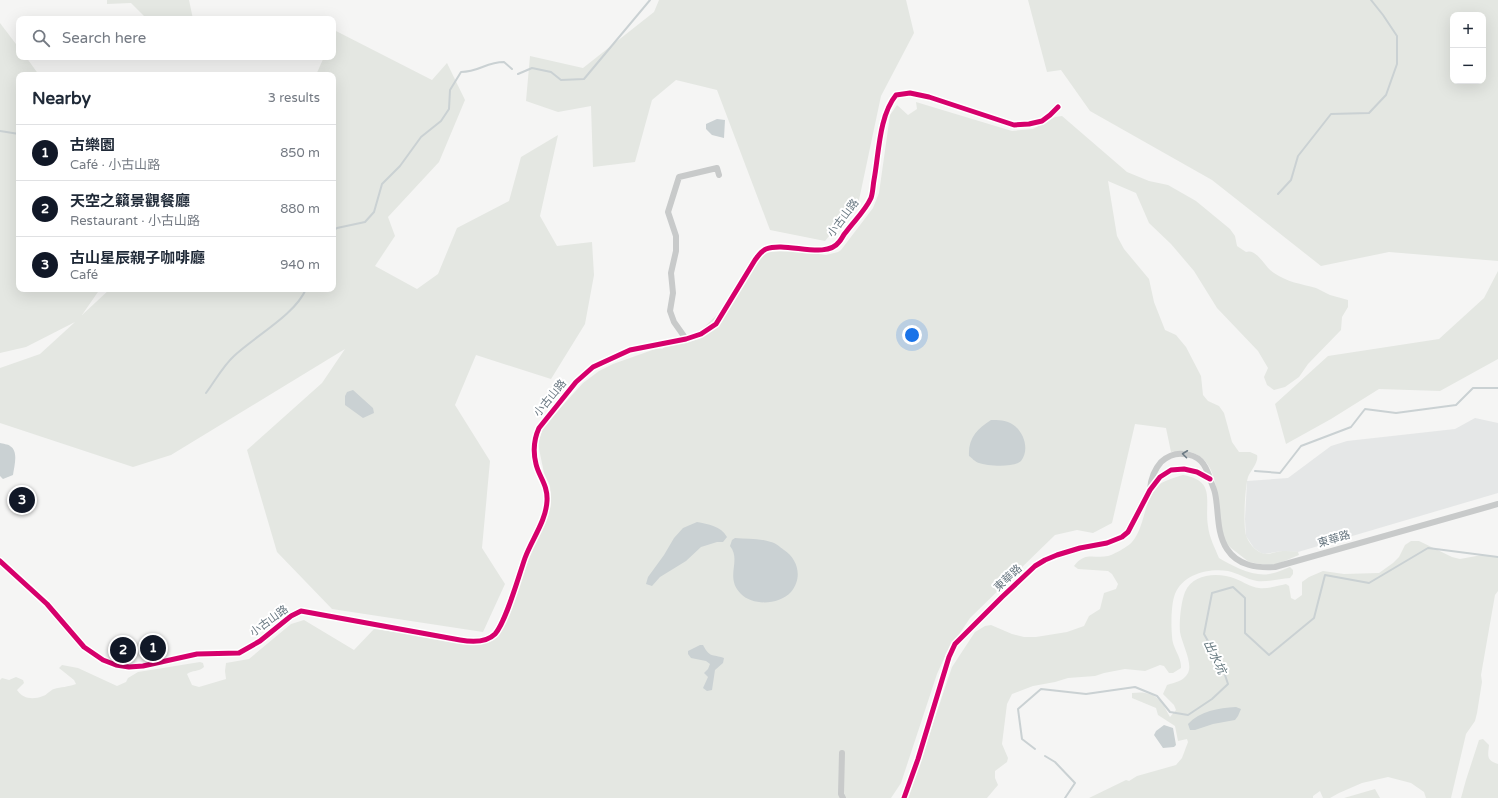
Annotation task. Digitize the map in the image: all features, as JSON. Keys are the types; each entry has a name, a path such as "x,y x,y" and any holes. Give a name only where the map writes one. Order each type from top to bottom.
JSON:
{"street":[{"name":"小古山路","path":"0,561 47,604 84,648 103,660 116,665 129,667 143,666 197,654 239,653 260,641 292,616 301,611 460,640 474,642 486,639 495,634 502,621 526,556 541,525 547,501 545,484 536,464 534,442 538,428 576,382 593,367 630,350 686,339 701,334 716,324 762,251 767,249 791,247 815,251 834,247 839,243 871,197 885,117 890,102 896,95 910,93 929,97 1014,125 1042,121 1058,107"},
{"path":"686,339 674,322 670,311 673,293 672,273 676,251 676,236 668,212 679,177 717,168 719,175"},
{"name":"東華路","path":"1150,490 1151,478 1157,467 1166,458 1176,454 1189,454 1199,459 1207,468 1215,491 1220,535 1227,549 1235,558 1258,568 1275,567 1498,504"},
{"name":"東華路","path":"904,798 916,766 949,657 955,644 1035,566 1057,555 1080,548 1107,543 1122,537 1128,532 1150,490 1160,477 1171,470 1184,469 1197,472 1210,479"},
{"path":"842,753 841,794 843,798"}],"shaded area":[{"path":"107,0 189,0 192,16 144,16 131,3 107,4"},
{"path":"659,0 906,0 914,33 881,96 859,200 825,241 770,230 717,90 676,80 652,100 635,162 593,167 591,106 558,112 526,101 530,56 583,68 654,12"},
{"path":"1028,0 1498,0 1498,261 1389,252 1321,266 1212,180 1090,111 1061,70 1047,72"},
{"path":"0,23 16,44 16,60 28,60 37,72 16,72 16,292 98,292 82,315 107,292 336,292 336,72 317,72 323,60 336,60 336,31 432,80 447,63 465,100 439,162 388,217 395,236 375,266 417,289 438,274 457,228 509,201 521,157 558,135 540,216 557,246 592,242 594,275 585,324 551,379 476,355 455,405 490,461 482,548 505,584 483,632 332,609 277,552 247,450 322,383 345,349 171,455 133,467 0,423 0,368 40,354 75,322 26,347 0,353"},
{"path":"916,102 1012,131 1033,129 1055,117 1062,116 1127,172 1149,181 1168,185 1196,201 1230,229 1235,236 1237,246 1246,252 1254,253 1274,273 1289,281 1316,288 1330,295 1348,300 1348,307 1342,317 1341,330 1308,364 1299,377 1285,387 1274,390 1267,385 1264,377 1268,368 1258,351 1217,308 1194,271 1171,244 1149,223 1136,193 1108,181 1117,236 1124,249 1149,279 1154,302 1165,330 1176,335 1186,347 1201,376 1203,395 1208,401 1219,406 1224,413 1232,442 1239,452 1250,452 1257,455 1256,463 1248,477 1246,489 1245,530 1248,540 1252,546 1264,554 1289,551 1298,552 1299,555 1275,565 1260,564 1249,562 1231,548 1226,543 1221,532 1215,482 1213,474 1205,461 1200,456 1187,451 1171,452 1166,428 1135,424 1112,523 1093,533 1077,530 1055,535 970,618 946,654 937,674 901,783 891,798 0,798 0,680 2,678 9,680 16,677 23,680 24,683 17,690 19,693 28,698 36,698 51,690 76,684 74,680 59,668 62,665 78,668 117,686 126,682 128,678 138,672 200,662 203,663 204,667 200,670 187,674 192,685 199,687 226,679 226,663 249,659 291,624 304,620 354,650 374,629 480,644 492,641 501,631 526,559 546,519 551,502 550,486 544,473 538,444 543,427 583,383 599,371 613,364 658,348 662,349 675,339 700,331 716,316 734,295 759,258 769,250 781,249 826,255 841,250 873,208 879,193 890,115 897,105 908,115 917,109"},
{"path":"717,119 725,120 724,138 712,135 706,129 706,124"},
{"path":"1498,271 1498,359 1440,391 1379,389 1331,419 1286,444 1275,404 1328,356 1439,339 1484,298"},
{"path":"353,390 373,408 374,413 363,418 345,405 345,396 347,392"},
{"path":"1475,418 1498,423 1498,493 1298,552 1282,551 1265,554 1261,553 1254,548 1246,536 1245,519 1247,481 1288,478 1331,446 1347,441 1455,429"},
{"path":"991,420 1007,422 1012,424 1020,431 1025,446 1024,457 1021,461 1013,465 994,466 975,461 969,456 970,444 974,435"},
{"path":"0,443 7,444 13,448 15,455 13,475 3,479 0,476"},
{"path":"1183,475 1194,478 1201,482 1205,487 1207,493 1207,517 1209,530 1212,542 1219,558 1237,567 1263,575 1272,574 1290,567 1293,570 1293,574 1290,578 1257,581 1232,572 1221,570 1205,572 1190,577 1179,587 1175,594 1172,609 1172,640 1180,660 1181,668 1173,673 1169,673 1164,666 1160,665 1145,671 1125,669 1095,676 1068,678 1033,686 1012,694 1007,704 1002,744 1008,758 1007,762 995,771 995,778 998,785 987,798 908,798 952,667 975,632 985,626 991,625 1012,634 1024,637 1036,637 1067,632 1084,626 1089,616 1100,609 1104,593 1116,589 1118,584 1112,574 1108,571 1078,569 1074,566 1078,561 1086,557 1108,556 1130,544 1137,535 1147,504 1154,490 1160,484"},
{"path":"697,522 718,528 727,537 723,542 717,542 701,547 686,561 660,577 652,586 646,584 648,577 674,538 683,528"},
{"path":"735,538 758,539 773,543 789,554 796,564 798,575 795,587 791,592 773,602 752,601 741,594 736,588 733,575 734,557 730,546 732,540"},
{"path":"1411,541 1419,541 1452,557 1460,559 1482,555 1498,557 1498,591 1495,595 1481,675 1482,682 1477,713 1475,721 1466,734 1451,798 1426,798 1424,792 1411,783 1388,777 1362,783 1330,798 1323,798 1320,791 1313,796 1313,798 1089,798 1126,780 1129,781 1137,776 1176,765 1182,758 1188,742 1187,739 1178,741 1175,726 1158,715 1156,708 1132,698 1132,693 1146,693 1156,697 1170,717 1176,710 1174,705 1163,694 1167,685 1179,681 1188,673 1189,664 1180,632 1181,606 1185,592 1194,581 1207,576 1222,575 1259,588 1269,588 1286,584 1289,586 1291,598 1295,600 1302,595 1302,582 1309,577 1323,571 1344,574 1379,573 1399,557 1405,545"},
{"path":"703,645 710,654 724,658 723,663 715,670 712,690 707,691 703,688 708,677 704,673 710,664 706,661 691,658 688,654 688,651"},
{"path":"1236,707 1241,709 1235,720 1190,730 1188,724 1204,713 1216,709"},
{"path":"1164,725 1173,728 1176,745 1174,747 1163,748 1154,735 1156,731"},
{"path":"1483,739 1489,745 1488,755 1491,761 1498,764 1498,798 1461,798 1479,740"},
{"path":"1375,789 1380,798 1344,798"}],"waterway":[{"path":"518,74 532,68 551,72 561,80 584,79 650,0"},
{"path":"1278,194 1291,180 1298,156 1331,114 1369,113 1386,95 1397,64 1397,36 1371,0"},
{"path":"336,229 365,222 374,212 382,184 400,166 421,137 441,121 449,109 450,90 461,72 467,72 498,62 504,62 512,69"},
{"path":"0,131 16,134"},
{"path":"206,393 230,360 293,308 301,299 304,292"},
{"path":"1255,471 1280,473 1301,446 1351,427 1365,409 1396,413 1456,405 1473,388 1498,388"},
{"name":"出水坑","path":"1035,749 1022,739 1018,709 1041,689 1086,694 1135,687 1157,696 1170,712 1188,715 1212,699 1228,684 1222,666 1204,634 1212,593 1233,587 1245,598 1245,633 1269,655 1314,618 1325,575 1369,583 1428,548 1498,557"},
{"name":"出水坑","path":"1045,756 1055,762 1075,783 1065,798"}],"cycle path":[{"path":"0,561 47,604 84,647 103,660 116,665 129,667 143,666 197,654 239,653 260,641 291,616 301,611 464,641 478,641 487,639 495,634 499,628 512,598 525,558 544,516 546,508 546,490 537,469 534,455 537,432 576,382 593,367 630,350 686,339 701,334 716,324 755,260 764,250 774,247 825,250 833,247 839,242 863,212 871,198 880,135 886,113 896,95 910,93 929,97 1014,125 1042,121 1058,107"},
{"path":"904,798 918,759 949,657 955,644 1035,566 1057,555 1080,548 1107,543 1122,537 1128,532 1150,490 1160,477 1171,470 1184,469 1197,472 1210,479"}],"place":[{"name":"古山星辰親子咖啡廳","path":"22,500"},
{"name":"古樂園","path":"153,648"},
{"name":"天空之籟景觀餐廳","path":"123,650"}]}
